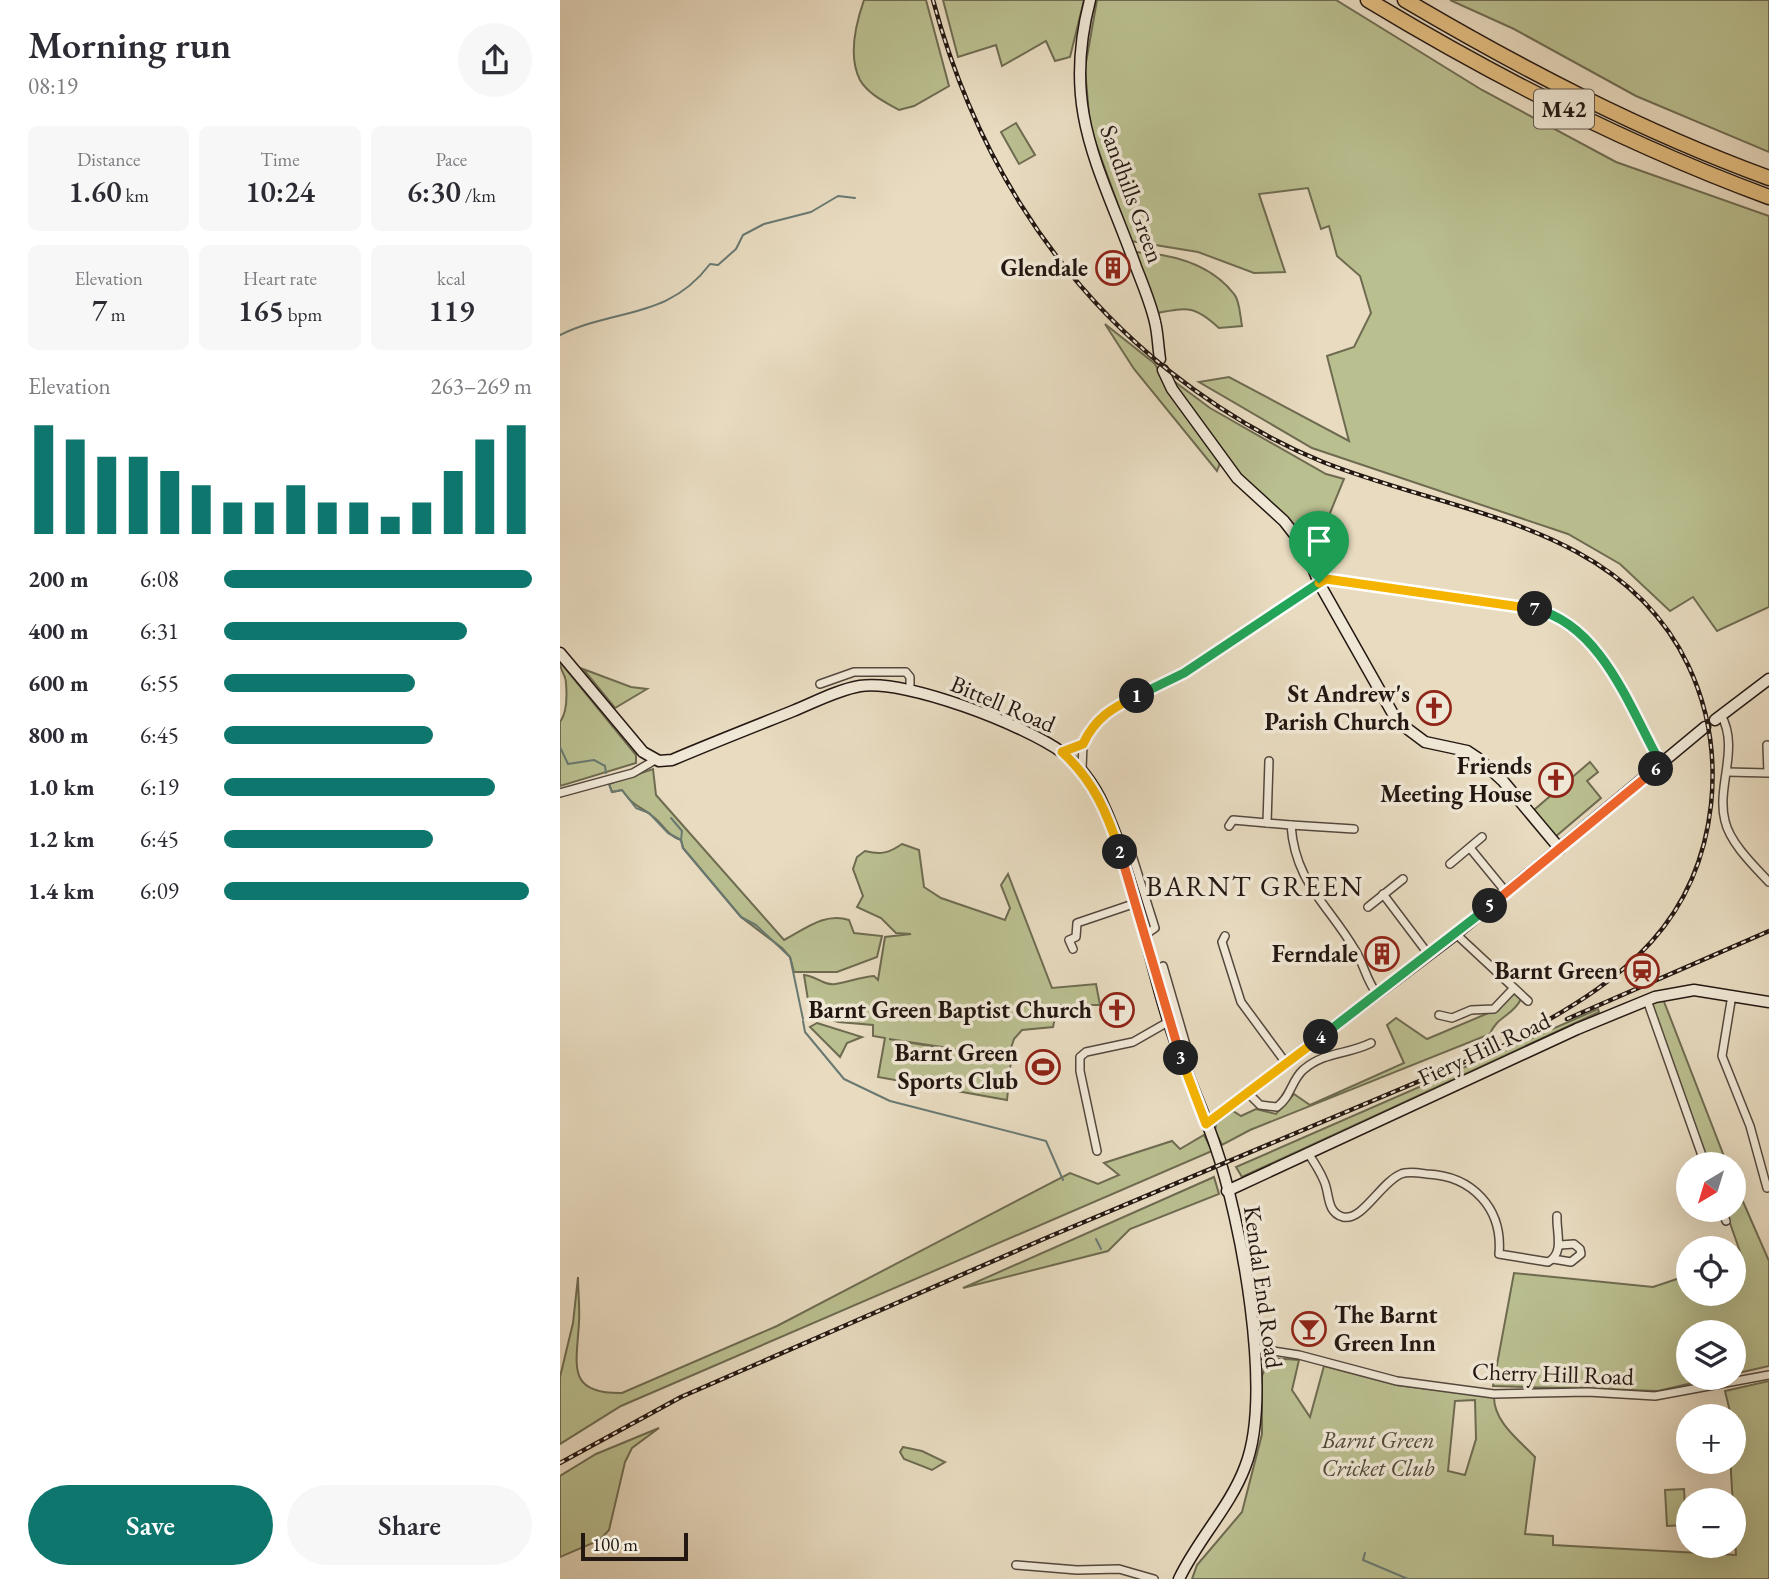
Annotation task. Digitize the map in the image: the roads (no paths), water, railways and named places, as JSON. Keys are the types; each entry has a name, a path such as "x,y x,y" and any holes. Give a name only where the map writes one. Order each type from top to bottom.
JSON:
{"highway":[{"name":"M42","path":"1368,0 1491,73 1598,127 1769,197"},
{"name":"M42","path":"1405,0 1498,55 1601,108 1769,178"}],"street":[{"name":"Sandhills Green","path":"1090,0 1080,44 1078,78 1085,130 1102,186 1147,297 1155,323 1162,365 1172,389 1237,478 1296,536 1319,583 1397,721 1425,742 1467,751 1479,759 1503,780 1560,849"},
{"path":"1082,770 1083,744 1091,727 1111,709 1184,673 1326,579 1529,607 1561,618 1592,645 1661,764"},
{"path":"560,653 643,752 655,760 633,773 560,793"},
{"path":"820,684 855,672 906,672 910,677 910,690"},
{"path":"1769,679 1718,717 1728,740 1725,823 1735,840 1769,882"},
{"name":"Bittell Road","path":"655,760 672,760 852,688 875,684 910,690 1004,723 1062,752 1082,770 1099,796 1164,987 1168,1022 1182,1046 1227,1191"},
{"path":"1206,1124 1429,955 1705,727"},
{"path":"1062,752 1083,744"},
{"path":"1727,772 1768,773 1767,745"},
{"path":"1267,823 1269,761"},
{"path":"1229,826 1233,820 1353,829"},
{"path":"1291,825 1297,865 1306,884 1355,949 1367,981 1377,994"},
{"path":"1450,864 1482,836"},
{"path":"1470,848 1506,892"},
{"path":"1121,855 1130,852 1155,928 1146,935"},
{"path":"1368,907 1403,879"},
{"path":"1383,894 1429,955"},
{"path":"1073,950 1069,940 1076,937 1077,923 1136,903"},
{"path":"1456,933 1528,1001"},
{"path":"1225,936 1222,942 1241,1002 1286,1063"},
{"path":"1163,966 1164,987 1182,1046 1189,1054"},
{"path":"1439,1016 1452,1018 1471,1010 1494,1009 1513,989"},
{"name":"Fiery Hill Road","path":"1227,1191 1647,1000 1684,989 1769,1002"},
{"path":"1732,995 1722,1056 1764,1170 1767,1188"},
{"path":"1647,1000 1701,1152"},
{"path":"1097,1151 1080,1071 1080,1058 1086,1052 1133,1042 1168,1022"},
{"path":"1248,1093 1259,1105 1273,1108 1285,1101 1301,1072 1319,1059 1370,1043"},
{"path":"1362,1047 1368,1055"},
{"path":"1308,1153 1326,1186 1328,1202 1335,1213 1344,1217 1360,1213 1377,1191 1404,1173 1438,1175 1465,1183 1483,1197 1493,1212 1500,1235 1499,1254 1540,1262 1553,1259 1571,1262 1581,1254 1574,1244 1560,1245"},
{"name":"Kendal End Road","path":"1179,1579 1196,1545 1228,1501 1246,1466 1255,1426 1254,1348 1243,1259 1227,1191"},
{"path":"1553,1259 1560,1245 1558,1216"},
{"name":"Cherry Hill Road","path":"1254,1348 1299,1355 1397,1381 1494,1394 1588,1392 1655,1396 1769,1375"},
{"path":"1016,1565 1077,1570 1119,1569 1154,1579"}],"waterway":[{"path":"560,335 580,326 658,304 676,295 694,282 710,264 718,265 736,249 743,235 764,224 811,212 838,196 855,198"},
{"path":"560,747 568,764 594,760 605,766 606,773"},
{"path":"609,784 612,792 622,790 636,808 649,813 668,833 681,840 683,848 741,917 756,925 790,957 803,1019"},
{"path":"671,818 682,831 681,840"},
{"path":"803,1021 805,1032 844,1079 890,1101 1046,1141 1063,1180"},
{"path":"1096,1239 1101,1249"},
{"path":"1365,1553 1363,1560 1408,1579"}],"railway":[{"path":"933,0 949,54 969,106 993,156 1052,250 1087,293 1125,333 1204,397 1282,444 1373,480 1529,530 1577,552 1621,581 1658,618 1688,665 1706,716 1712,769 1711,805 1703,846 1691,882 1652,942 1626,967 1597,989 1530,1030"},
{"path":"1567,1019 1769,931"},
{"path":"560,1463 681,1397 1046,1238 1541,1030"}],"place":[{"name":"Glendale","path":"1113,268"},
{"name":"St Andrew's Parish Church","path":"1434,708"},
{"name":"Friends Meeting House","path":"1556,780"},
{"name":"Ferndale","path":"1382,954"},
{"name":"Barnt Green","path":"1642,971"},
{"name":"Barnt Green Baptist Church","path":"1117,1010"},
{"name":"Barnt Green Sports Club","path":"1043,1067"},
{"name":"The Barnt Green Inn","path":"1309,1329"}],"district":[{"name":"BARNT GREEN","path":"1255,886"}],"park label":[{"name":"Barnt Green Cricket Club","path":"1378,1454"}]}
